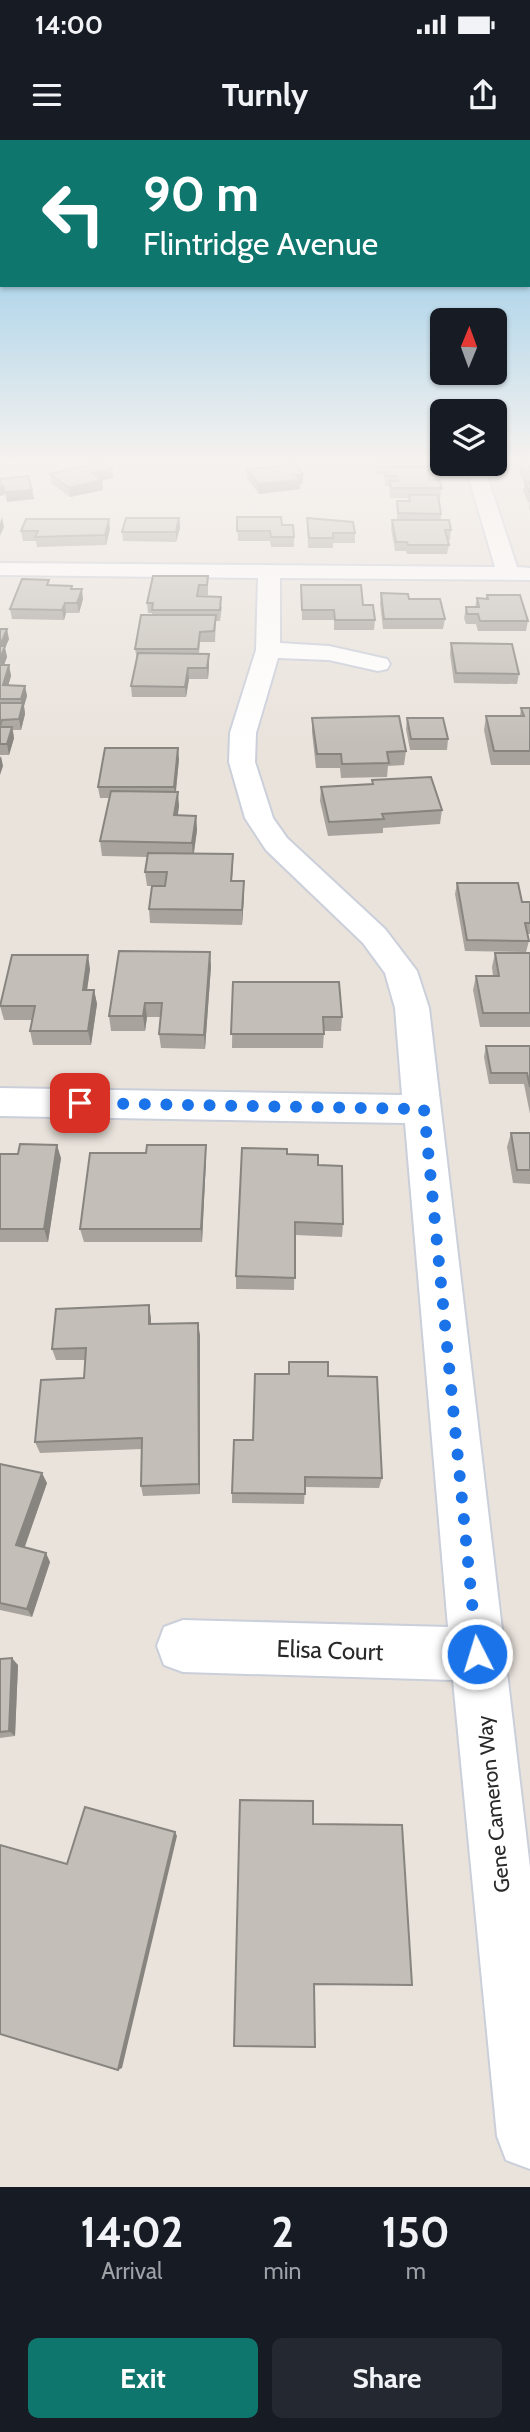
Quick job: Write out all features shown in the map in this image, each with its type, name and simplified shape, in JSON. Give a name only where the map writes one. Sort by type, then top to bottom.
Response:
[{"type":"street","points":[[502,555],[508,574]]},
{"type":"street","points":[[0,569],[530,574]]},
{"type":"street","name":"Gene Cameron Way","points":[[269,572],[268,650],[243,733],[242,752],[242,762],[260,818],[276,844],[374,936],[401,971],[412,1008],[477,1654],[530,2136]]},
{"type":"street","points":[[268,650],[329,653],[378,664]]},
{"type":"street","points":[[0,1102],[424,1109]]},
{"type":"street","name":"Elisa Court","points":[[183,1646],[477,1654]]},
{"type":"building","points":[[153,576],[208,576],[207,585],[199,585],[197,596],[221,597],[220,610],[152,610],[153,603],[147,603]]},
{"type":"building","points":[[22,579],[49,580],[47,585],[82,589],[77,603],[65,603],[62,610],[10,609]]},
{"type":"building","points":[[301,585],[361,585],[363,605],[373,605],[375,620],[335,620],[334,610],[302,610]]},
{"type":"building","points":[[381,593],[408,594],[409,599],[440,599],[445,619],[384,619]]},
{"type":"building","points":[[487,595],[520,595],[528,621],[480,621],[478,614],[467,614],[466,607],[479,607],[477,598],[488,599]]},
{"type":"building","points":[[141,615],[216,615],[214,631],[200,632],[198,649],[135,649]]},
{"type":"building","points":[[0,629],[7,629],[0,646]]},
{"type":"building","points":[[451,643],[512,644],[519,674],[456,673]]},
{"type":"building","points":[[0,646],[5,646],[0,659]]},
{"type":"building","points":[[138,653],[209,654],[207,668],[188,668],[185,687],[131,686]]},
{"type":"building","points":[[0,665],[9,665],[3,685],[25,686],[21,699],[0,699]]},
{"type":"building","points":[[0,703],[23,703],[19,719],[2,720],[0,726]]},
{"type":"building","points":[[521,708],[530,708],[530,751],[494,751],[486,716],[524,716]]},
{"type":"building","points":[[399,716],[406,751],[387,752],[389,763],[342,764],[341,754],[317,754],[312,718]]},
{"type":"building","points":[[407,718],[443,718],[448,739],[411,739]]},
{"type":"building","points":[[0,727],[12,727],[7,744],[0,744]]},
{"type":"building","points":[[105,748],[178,748],[174,787],[98,787]]},
{"type":"building","points":[[431,777],[442,810],[382,814],[384,819],[329,822],[321,787],[373,784],[372,780]]},
{"type":"building","points":[[111,791],[178,792],[174,815],[196,816],[192,843],[100,841]]},
{"type":"building","points":[[148,853],[233,854],[231,881],[244,881],[242,910],[149,909],[152,886],[165,886],[167,872],[145,872]]},
{"type":"building","points":[[457,883],[518,883],[522,902],[530,902],[530,923],[525,923],[529,941],[467,940]]},
{"type":"building","points":[[119,951],[210,952],[204,1035],[159,1034],[162,1003],[145,1003],[143,1016],[109,1016]]},
{"type":"building","points":[[495,953],[530,953],[530,1013],[483,1013],[476,976],[499,976]]},
{"type":"building","points":[[12,955],[88,955],[83,990],[94,990],[88,1031],[30,1031],[35,1006],[0,1006]]},
{"type":"building","points":[[233,982],[339,982],[342,1017],[323,1017],[324,1034],[231,1034]]},
{"type":"building","points":[[486,1046],[530,1046],[530,1087],[527,1073],[491,1073]]},
{"type":"building","points":[[511,1133],[530,1133],[530,1170],[517,1170]]},
{"type":"building","points":[[20,1144],[57,1145],[44,1229],[0,1229],[0,1154],[18,1154]]},
{"type":"building","points":[[147,1145],[206,1145],[201,1229],[80,1229],[90,1153],[146,1153]]},
{"type":"building","points":[[242,1148],[287,1149],[287,1154],[318,1155],[318,1165],[342,1166],[343,1224],[295,1222],[295,1278],[236,1276]]},
{"type":"building","points":[[149,1305],[149,1324],[198,1323],[199,1484],[141,1486],[142,1438],[35,1442],[41,1380],[84,1378],[86,1348],[52,1349],[56,1309]]},
{"type":"building","points":[[289,1362],[328,1362],[328,1376],[377,1377],[382,1478],[305,1477],[305,1494],[232,1493],[234,1440],[253,1440],[255,1374],[289,1374]]},
{"type":"building","points":[[0,1464],[42,1473],[16,1545],[46,1553],[27,1609],[0,1603]]},
{"type":"building","points":[[12,1658],[9,1731],[0,1732],[0,1659]]},
{"type":"building","points":[[240,1800],[313,1801],[313,1824],[402,1825],[412,1985],[314,1984],[315,2047],[234,2046]]},
{"type":"building","points":[[85,1807],[175,1832],[118,2070],[0,2034],[0,1845],[67,1864]]},
{"type":"route","points":[[80,1103],[424,1109],[477,1654]]}]
